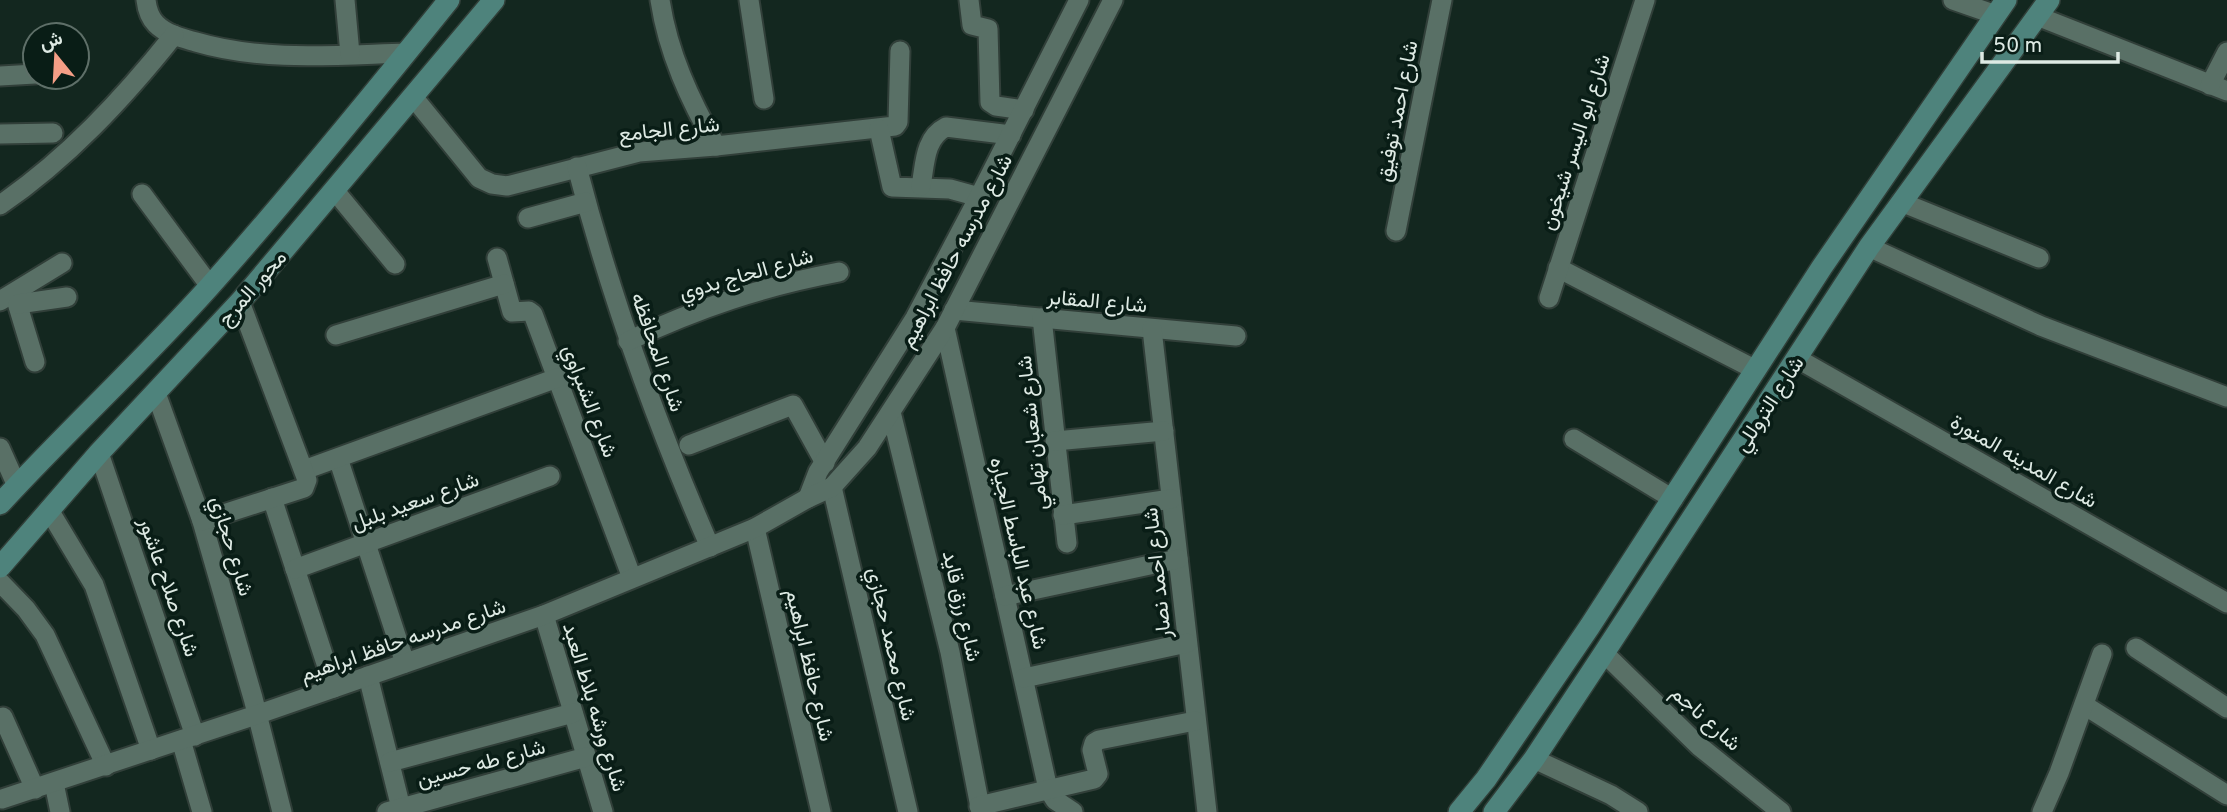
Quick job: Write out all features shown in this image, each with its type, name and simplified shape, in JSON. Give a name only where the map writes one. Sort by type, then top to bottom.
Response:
[{"type":"street","points":[[146,0],[151,19],[158,26],[174,35],[205,44],[268,55],[406,53]]},
{"type":"street","points":[[345,0],[350,54]]},
{"type":"street","name":"محور المرج","points":[[0,504],[210,286],[343,132],[449,0]]},
{"type":"street","name":"محور المرج","points":[[0,567],[99,453],[240,302],[494,0]]},
{"type":"street","points":[[660,0],[676,64],[693,106],[716,146]]},
{"type":"street","points":[[749,0],[764,99]]},
{"type":"street","points":[[969,0],[972,25],[988,29],[990,102],[996,106],[1024,110]]},
{"type":"street","name":"شارع مدرسه حافظ ابراهيم","points":[[808,498],[825,463],[915,318],[1079,0]]},
{"type":"street","name":"شارع مدرسه حافظ ابراهيم","points":[[2,799],[106,766],[544,615],[755,528],[832,487],[867,448],[949,319],[1113,0]]},
{"type":"street","name":"شارع احمد توفيق","points":[[1396,231],[1442,0]]},
{"type":"street","name":"شارع ابو اليسر شيخون","points":[[1549,298],[1645,0]]},
{"type":"street","points":[[1953,0],[2001,7]]},
{"type":"street","name":"شارع التروللي","points":[[1458,812],[1486,779],[1590,626],[1822,267],[2001,7]]},
{"type":"street","points":[[2043,8],[2219,88],[2227,52]]},
{"type":"street","name":"شارع التروللي","points":[[1494,812],[1534,760],[1870,247],[2043,8]]},
{"type":"street","points":[[0,205],[82,139],[116,104],[174,35]]},
{"type":"street","points":[[900,51],[898,122],[895,126],[879,129],[890,184],[896,188],[921,186],[950,189],[979,197]]},
{"type":"street","points":[[0,76],[21,75]]},
{"type":"street","name":"شارع الجامع","points":[[414,98],[479,178],[492,184],[507,186],[639,152],[879,129]]},
{"type":"street","points":[[921,186],[930,140],[936,132],[946,127],[1011,135]]},
{"type":"street","points":[[0,134],[53,133]]},
{"type":"street","name":"شارع المحافظه","points":[[577,167],[628,341],[662,433],[710,547]]},
{"type":"street","points":[[335,191],[395,264]]},
{"type":"street","points":[[142,194],[210,286]]},
{"type":"street","points":[[528,218],[586,202]]},
{"type":"street","points":[[1901,202],[2039,258]]},
{"type":"street","points":[[1870,247],[2040,326],[2227,397]]},
{"type":"street","name":"شارع الشبراوي","points":[[497,258],[512,312],[533,313],[632,579]]},
{"type":"street","points":[[10,299],[62,263]]},
{"type":"street","points":[[1558,268],[1756,370]]},
{"type":"street","name":"شارع الحاج بدوي","points":[[628,341],[679,317],[731,298],[785,282],[839,272]]},
{"type":"street","points":[[336,335],[504,284]]},
{"type":"street","points":[[10,299],[67,297]]},
{"type":"street","points":[[10,299],[35,362]]},
{"type":"street","points":[[202,522],[304,488],[307,480],[240,302]]},
{"type":"street","name":"شارع المقابر","points":[[949,319],[1042,318],[1236,336]]},
{"type":"street","name":"شارع شعبان تهامي","points":[[1042,318],[1067,543]]},
{"type":"street","name":"شارع عبد الباسط الجياره","points":[[949,319],[1005,596],[1048,789]]},
{"type":"street","name":"شارع احمد نصار","points":[[1152,328],[1207,812]]},
{"type":"street","name":"شارع المدينه المنورة","points":[[1798,359],[2227,603]]},
{"type":"street","points":[[304,470],[557,378]]},
{"type":"street","name":"شارع حجازي","points":[[156,393],[202,522],[253,698],[282,812]]},
{"type":"street","points":[[689,445],[793,405],[825,463]]},
{"type":"street","name":"شارع رزق قايد","points":[[891,412],[950,652],[980,809]]},
{"type":"street","points":[[1055,441],[1164,431]]},
{"type":"street","points":[[1574,439],[1673,499]]},
{"type":"street","points":[[0,448],[17,486]]},
{"type":"street","name":"شارع صلاح عاشور","points":[[99,453],[188,738],[202,812]]},
{"type":"street","points":[[338,457],[405,663]]},
{"type":"street","name":"شارع سعيد بلبل","points":[[295,569],[550,476]]},
{"type":"street","name":"شارع محمد حجازي","points":[[832,487],[908,812]]},
{"type":"street","points":[[272,498],[334,688]]},
{"type":"street","points":[[1063,515],[1171,499]]},
{"type":"street","points":[[48,510],[94,585],[151,750]]},
{"type":"street","name":"شارع حافظ ابراهيم","points":[[755,528],[821,812]]},
{"type":"street","points":[[1005,596],[1178,559]]},
{"type":"street","points":[[0,582],[26,609],[45,635],[106,766]]},
{"type":"street","name":"شارع ورشه بلاط العبد","points":[[544,615],[603,812]]},
{"type":"street","points":[[1024,678],[1187,643]]},
{"type":"street","points":[[2136,649],[2227,708]]},
{"type":"street","name":"شارع ناجم","points":[[1604,653],[1699,746],[1781,812]]},
{"type":"street","points":[[2042,812],[2102,654]]},
{"type":"street","points":[[368,676],[390,762],[397,811]]},
{"type":"street","points":[[2084,705],[2227,795]]},
{"type":"street","points":[[390,762],[573,713]]},
{"type":"street","points":[[3,718],[35,789]]},
{"type":"street","points":[[980,809],[1096,777],[1098,774],[1092,750],[1094,743],[1099,740],[1195,720]]},
{"type":"street","name":"شارع طه حسين","points":[[397,811],[586,757]]},
{"type":"street","points":[[1534,760],[1611,795],[1638,812]]},
{"type":"street","points":[[54,783],[60,812]]},
{"type":"street","points":[[1048,789],[1055,800],[1073,812]]}]
